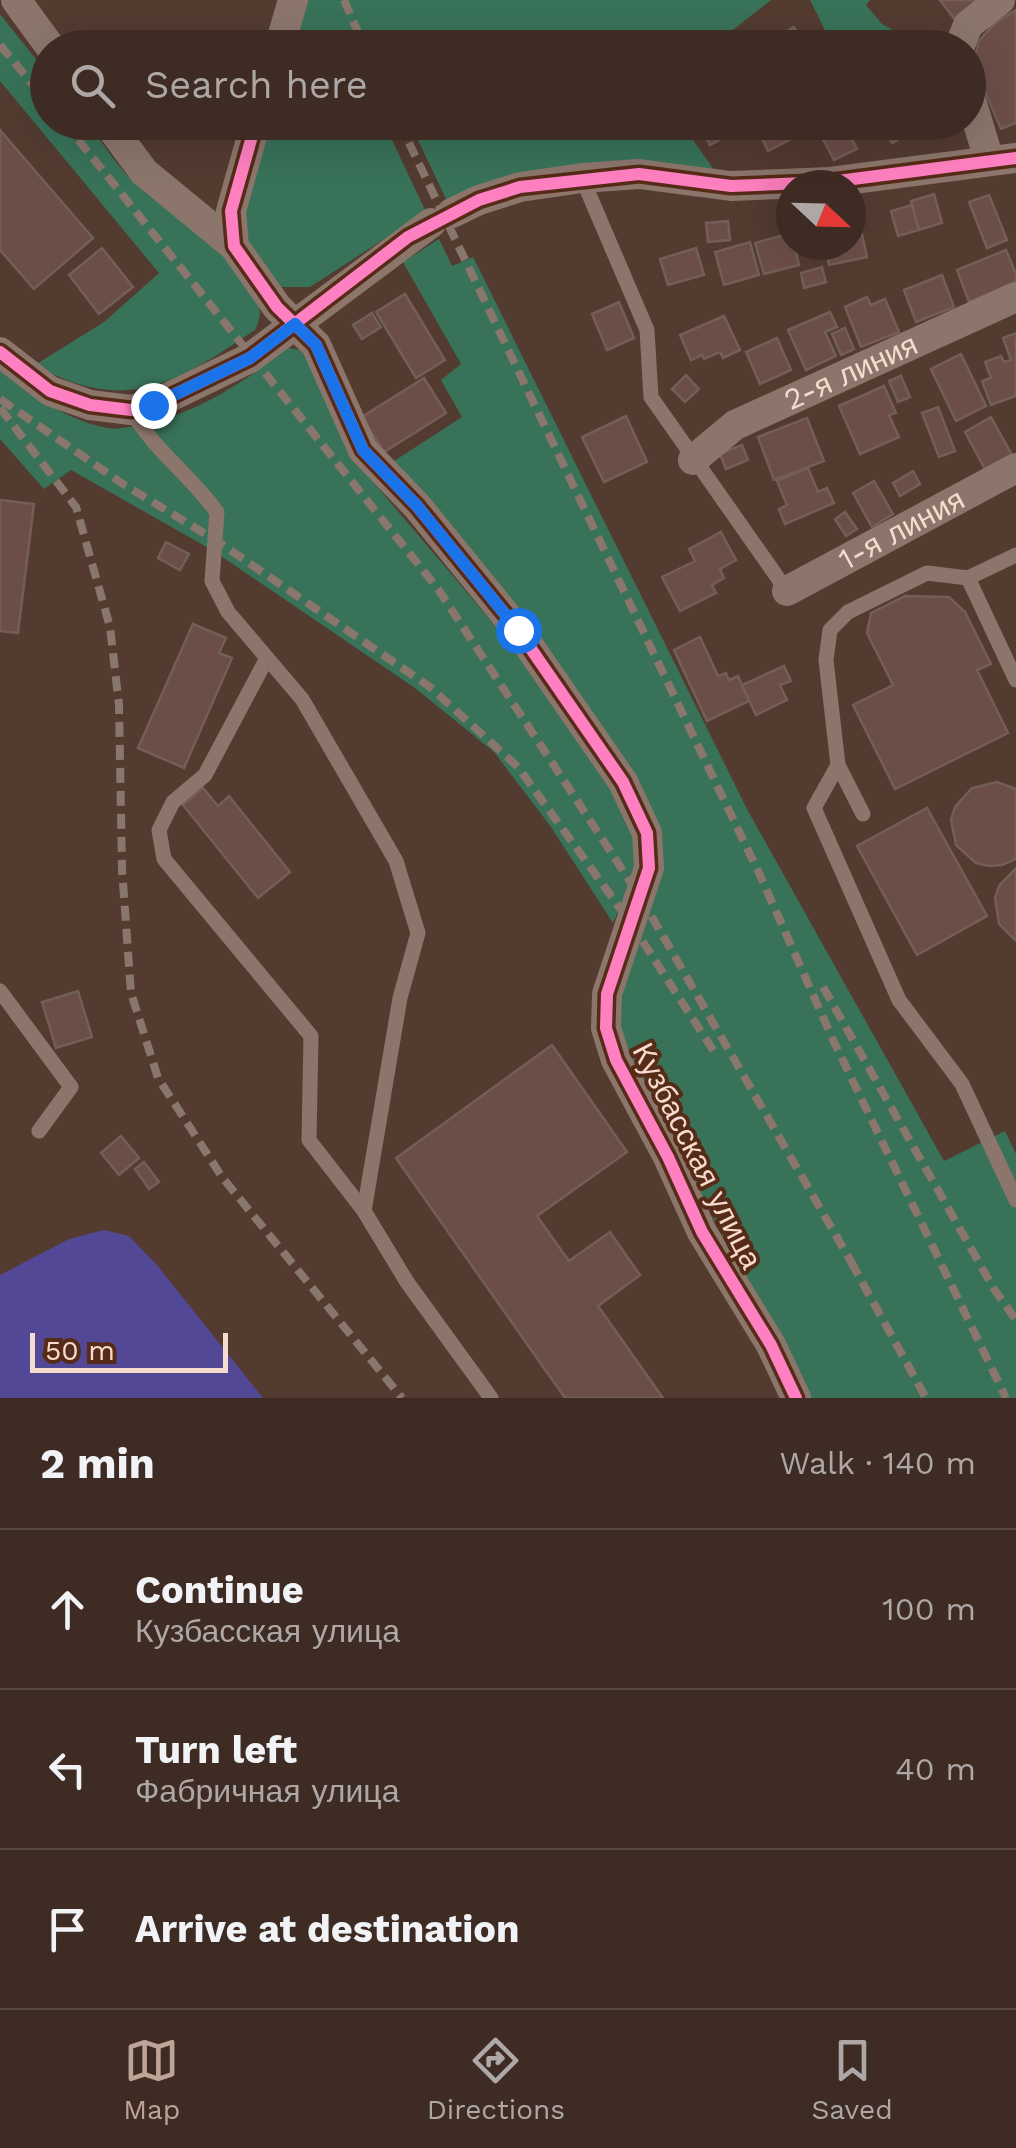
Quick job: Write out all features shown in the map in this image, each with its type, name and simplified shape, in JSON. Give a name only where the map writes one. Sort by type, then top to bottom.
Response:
[{"type":"street","points":[[16,0],[38,30]]},
{"type":"street","points":[[284,30],[293,0]]},
{"type":"street","points":[[966,30],[1000,0]]},
{"type":"street","points":[[0,352],[50,392],[90,405],[131,410],[153,405],[250,358],[442,218],[479,200],[520,187],[582,178],[639,174],[731,186],[830,182],[1003,159],[986,125]]},
{"type":"street","name":"Кузбасская улица","points":[[120,140],[144,172],[234,246],[277,307],[316,345],[363,450],[417,506],[518,630],[623,782],[647,833],[649,868],[608,994],[606,1028],[616,1060],[668,1157],[702,1232],[772,1346],[796,1398]]},
{"type":"street","points":[[234,246],[231,211],[251,140]]},
{"type":"street","name":"2-я линия","points":[[693,460],[734,425],[1016,297]]},
{"type":"street","name":"1-я линия","points":[[787,591],[1016,468]]},
{"type":"lane","points":[[582,178],[647,330],[651,397],[787,591]]},
{"type":"lane","points":[[131,410],[149,440],[192,478],[217,512],[212,582],[228,612],[302,699],[396,861],[418,933],[400,998],[364,1211]]},
{"type":"lane","points":[[863,814],[838,765],[826,660],[830,630],[848,612],[926,573],[968,578],[1016,554]]},
{"type":"lane","points":[[968,578],[1016,680]]},
{"type":"lane","points":[[267,658],[205,776],[173,802],[159,830],[164,859],[311,1036],[309,1140],[364,1211],[407,1282],[491,1398]]},
{"type":"lane","points":[[838,765],[814,808],[898,1000],[962,1084],[1016,1200]]},
{"type":"lane","points":[[0,991],[70,1087],[38,1131]]},
{"type":"green space","points":[[303,0],[771,0],[733,30],[295,30]]},
{"type":"green space","points":[[810,0],[870,0],[866,5],[893,30],[825,30]]},
{"type":"green space","points":[[0,14],[30,52],[30,117],[0,81]]},
{"type":"green space","points":[[49,140],[100,140],[133,182],[221,251],[240,271],[254,291],[260,311],[255,330],[200,365],[150,386],[124,390],[97,388],[35,365],[104,322],[159,273]]},
{"type":"green space","points":[[263,140],[392,140],[426,212],[310,287],[273,287],[250,250],[244,214]]},
{"type":"green space","points":[[418,140],[693,140],[717,174],[446,199]]},
{"type":"green space","points":[[439,239],[452,266],[473,257],[748,811],[944,1161],[1005,1131],[1016,1154],[1016,1398],[811,1398],[644,1091],[621,1033],[620,999],[659,832],[391,463],[462,417],[441,380],[461,364],[403,262]]},
{"type":"green space","points":[[288,348],[300,350],[308,359],[351,456],[504,636],[612,789],[634,833],[639,867],[613,923],[551,827],[494,752],[415,688],[212,550],[71,470],[44,489],[0,439],[0,369],[64,413],[92,424],[119,428],[159,420],[199,405],[236,385]]},
{"type":"shaded area","points":[[104,1230],[129,1236],[157,1265],[263,1398],[0,1398],[0,1275],[69,1239]]},
{"type":"building","points":[[940,0],[977,0],[956,21]]},
{"type":"building","points":[[1016,10],[1016,123],[1001,129],[986,94],[986,33]]},
{"type":"building","points":[[0,130],[93,238],[34,289],[0,250]]},
{"type":"building","points":[[763,140],[789,140],[768,151]]},
{"type":"building","points":[[823,140],[852,140],[857,149],[834,160]]},
{"type":"building","points":[[934,194],[942,223],[919,230],[911,201]]},
{"type":"building","points":[[989,195],[1007,240],[987,248],[969,202]]},
{"type":"building","points":[[912,205],[919,230],[898,236],[891,211]]},
{"type":"building","points":[[728,221],[730,240],[708,242],[706,223]]},
{"type":"building","points":[[776,237],[776,260],[798,260],[799,265],[764,274],[755,243]]},
{"type":"building","points":[[750,242],[759,275],[724,285],[715,252]]},
{"type":"building","points":[[102,248],[133,287],[99,314],[69,275]]},
{"type":"building","points":[[696,248],[704,275],[668,285],[660,259]]},
{"type":"building","points":[[1006,250],[1016,282],[969,302],[957,270]]},
{"type":"building","points":[[822,267],[826,282],[804,288],[801,273]]},
{"type":"building","points":[[942,275],[954,307],[916,322],[904,290]]},
{"type":"building","points":[[405,294],[445,360],[416,378],[376,312]]},
{"type":"building","points":[[867,297],[871,305],[885,299],[899,332],[861,347],[845,307]]},
{"type":"building","points":[[619,302],[634,338],[607,350],[592,314]]},
{"type":"building","points":[[830,312],[837,327],[825,332],[836,356],[806,370],[788,330]]},
{"type":"building","points":[[372,313],[381,327],[362,339],[353,325]]},
{"type":"building","points":[[724,316],[740,350],[723,358],[720,352],[691,360],[680,335]]},
{"type":"building","points":[[845,328],[854,349],[841,355],[832,334]]},
{"type":"building","points":[[1016,333],[1016,396],[991,405],[982,381],[991,378],[985,362],[1001,356],[1004,362],[1011,360],[1003,338]]},
{"type":"building","points":[[777,338],[791,370],[760,384],[746,352]]},
{"type":"building","points":[[961,354],[986,406],[956,421],[931,369]]},
{"type":"building","points":[[686,375],[699,389],[685,402],[672,389]]},
{"type":"building","points":[[901,376],[910,397],[898,402],[889,381]]},
{"type":"building","points":[[424,378],[446,413],[384,452],[362,417]]},
{"type":"building","points":[[884,386],[896,413],[889,415],[899,437],[860,454],[839,406]]},
{"type":"building","points":[[938,407],[955,451],[939,457],[922,413]]},
{"type":"building","points":[[626,416],[647,462],[604,482],[582,437]]},
{"type":"building","points":[[991,417],[1013,457],[986,471],[965,432]]},
{"type":"building","points":[[807,418],[824,461],[774,480],[758,437]]},
{"type":"building","points":[[742,445],[748,460],[726,469],[720,454]]},
{"type":"building","points":[[808,468],[818,492],[827,488],[834,503],[785,524],[779,509],[787,505],[777,481]]},
{"type":"building","points":[[913,471],[920,484],[900,496],[893,483]]},
{"type":"building","points":[[874,481],[893,514],[872,527],[853,493]]},
{"type":"building","points":[[0,500],[34,504],[18,633],[0,631]]},
{"type":"building","points":[[845,512],[857,529],[846,536],[835,519]]},
{"type":"building","points":[[721,532],[736,560],[720,569],[724,578],[712,585],[716,593],[680,611],[662,577],[695,561],[689,549]]},
{"type":"building","points":[[166,542],[189,554],[180,570],[158,558]]},
{"type":"building","points":[[905,596],[949,597],[965,612],[991,664],[977,670],[1008,733],[895,789],[853,705],[893,685],[867,633],[871,613]]},
{"type":"building","points":[[193,624],[226,638],[219,653],[232,658],[184,768],[138,748]]},
{"type":"building","points":[[700,637],[718,676],[726,673],[729,680],[738,676],[749,701],[707,721],[674,650]]},
{"type":"building","points":[[784,666],[791,681],[780,685],[787,700],[756,715],[742,685]]},
{"type":"building","points":[[997,782],[1016,789],[1016,859],[989,866],[976,863],[956,845],[951,820],[955,807],[972,788]]},
{"type":"building","points":[[203,788],[218,806],[229,796],[290,872],[258,898],[183,805]]},
{"type":"building","points":[[927,808],[987,916],[917,955],[857,846]]},
{"type":"building","points":[[1016,868],[1016,941],[999,924],[995,898],[999,886]]},
{"type":"building","points":[[78,991],[92,1037],[56,1048],[42,1002]]},
{"type":"building","points":[[552,1045],[627,1152],[537,1216],[569,1261],[610,1232],[640,1275],[598,1306],[663,1398],[565,1398],[396,1158]]},
{"type":"building","points":[[121,1136],[139,1158],[119,1175],[101,1153]]},
{"type":"building","points":[[144,1162],[159,1182],[149,1189],[135,1169]]},
{"type":"railway","points":[[344,0],[357,30]]},
{"type":"railway","points":[[0,45],[30,81]]},
{"type":"railway","points":[[78,140],[438,589],[641,898],[857,1272]]},
{"type":"railway","points":[[408,140],[1006,1398]]},
{"type":"railway","points":[[0,399],[430,687],[518,767],[632,925],[715,1053]]},
{"type":"railway","points":[[0,408],[76,507],[110,627],[119,705],[122,869],[131,993],[158,1078],[222,1177],[402,1398]]},
{"type":"railway","points":[[823,987],[994,1289],[1016,1320]]},
{"type":"railway","points":[[851,1262],[926,1398]]},
{"type":"cycle path","points":[[251,140],[231,211],[234,246],[277,307],[316,345],[363,450],[417,506],[518,630],[623,782],[647,833],[649,868],[607,994],[606,1028],[616,1060],[668,1157],[702,1232],[771,1345],[796,1398]]},
{"type":"cycle path","points":[[0,352],[50,391],[90,405],[131,410],[153,405],[250,358],[408,237],[479,200],[520,187],[639,174],[731,186],[830,182],[1016,158]]},
{"type":"route","points":[[153,405],[250,358],[295,324],[316,345],[363,450],[417,506],[518,630]]}]
